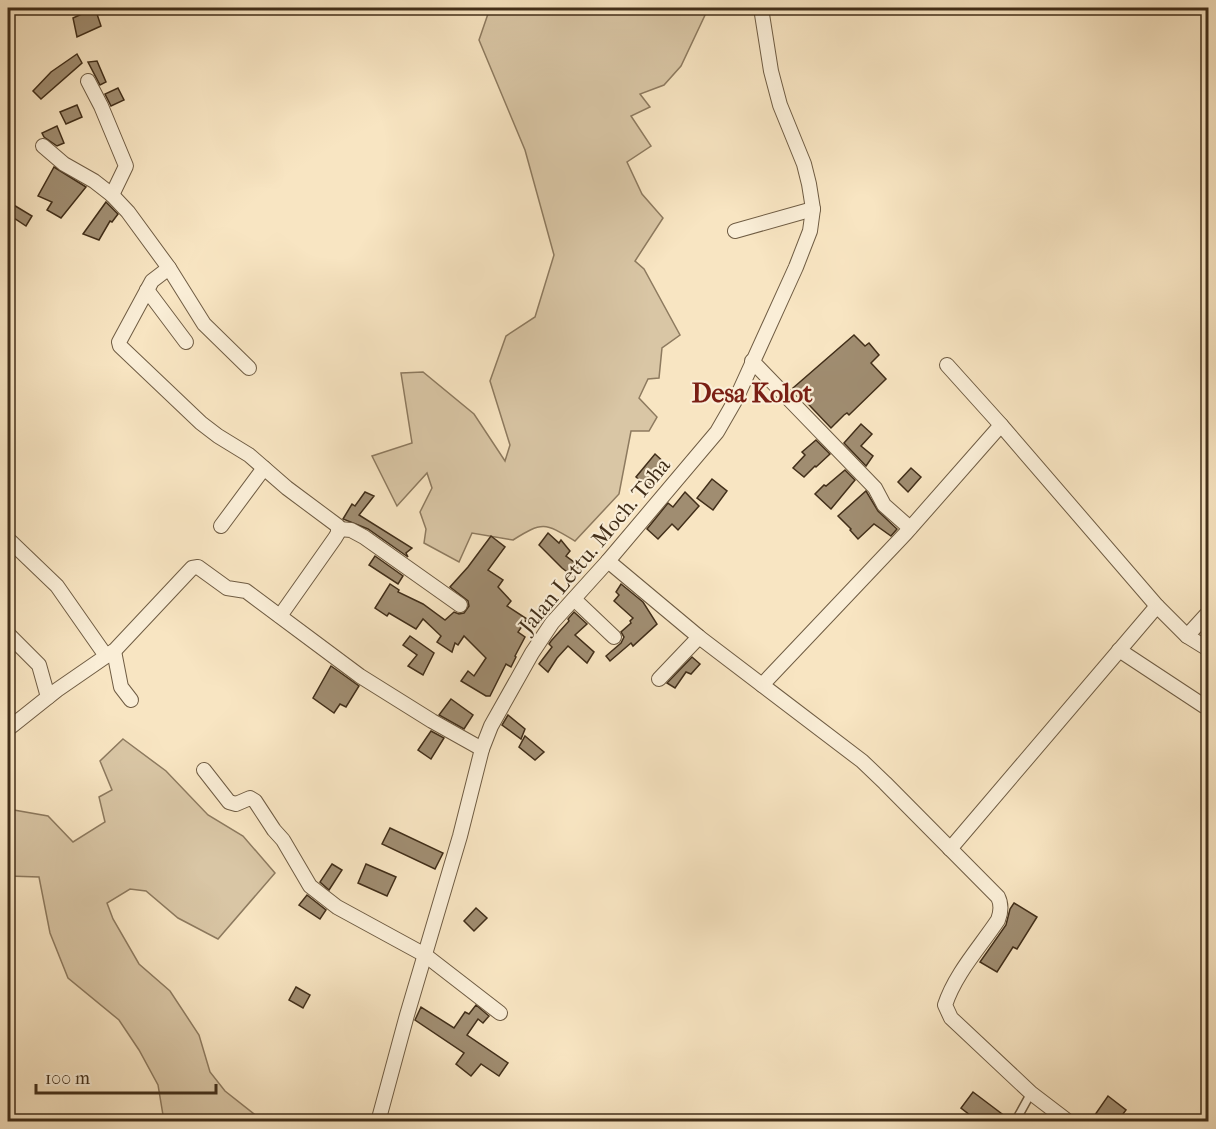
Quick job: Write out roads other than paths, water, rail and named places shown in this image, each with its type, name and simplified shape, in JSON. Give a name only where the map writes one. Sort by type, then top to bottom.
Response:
[{"type":"street","name":"Jalan Lettu. Moch. Toha","points":[[378,1122],[460,836],[482,749],[510,690],[552,623],[608,561],[717,432],[736,399],[810,231],[813,209],[804,164],[780,105],[771,71],[761,8]]},
{"type":"street","points":[[88,81],[126,166],[112,195]]},
{"type":"street","points":[[43,146],[64,164],[94,181],[128,212],[169,268],[204,324],[249,368]]},
{"type":"street","points":[[735,231],[813,209]]},
{"type":"street","points":[[169,268],[152,281],[119,342],[120,346],[201,423],[264,468],[334,522],[339,529],[351,530],[363,537],[460,605]]},
{"type":"street","points":[[147,290],[186,342]]},
{"type":"street","points":[[752,361],[875,488],[888,510],[910,528]]},
{"type":"street","points":[[947,365],[1157,606],[1187,636],[1209,649]]},
{"type":"street","points":[[762,685],[910,528],[1001,425]]},
{"type":"street","points":[[221,526],[264,468]]},
{"type":"street","points":[[280,616],[339,529]]},
{"type":"street","points":[[8,539],[57,586],[110,653],[121,687],[131,700]]},
{"type":"street","points":[[608,561],[699,636],[862,761],[998,897],[1001,912],[998,920],[948,994],[945,1005],[947,1014],[1031,1094],[1069,1122]]},
{"type":"street","points":[[8,729],[110,653],[158,606],[192,568],[198,567],[227,588],[246,591],[360,676],[482,749]]},
{"type":"street","points":[[574,599],[614,637]]},
{"type":"street","points":[[950,849],[1157,606]]},
{"type":"street","points":[[1187,636],[1209,613]]},
{"type":"street","points":[[9,635],[39,665],[48,697]]},
{"type":"street","points":[[659,679],[699,636]]},
{"type":"street","points":[[1119,650],[1204,706],[1209,700]]},
{"type":"street","points":[[204,770],[229,802],[236,804],[250,798],[255,801],[274,831],[283,840],[310,886],[337,907],[425,955],[500,1013]]},
{"type":"lane","points":[[1015,1122],[1031,1094]]},
{"type":"district","name":"Desa Kolot","points":[[752,393]]}]
